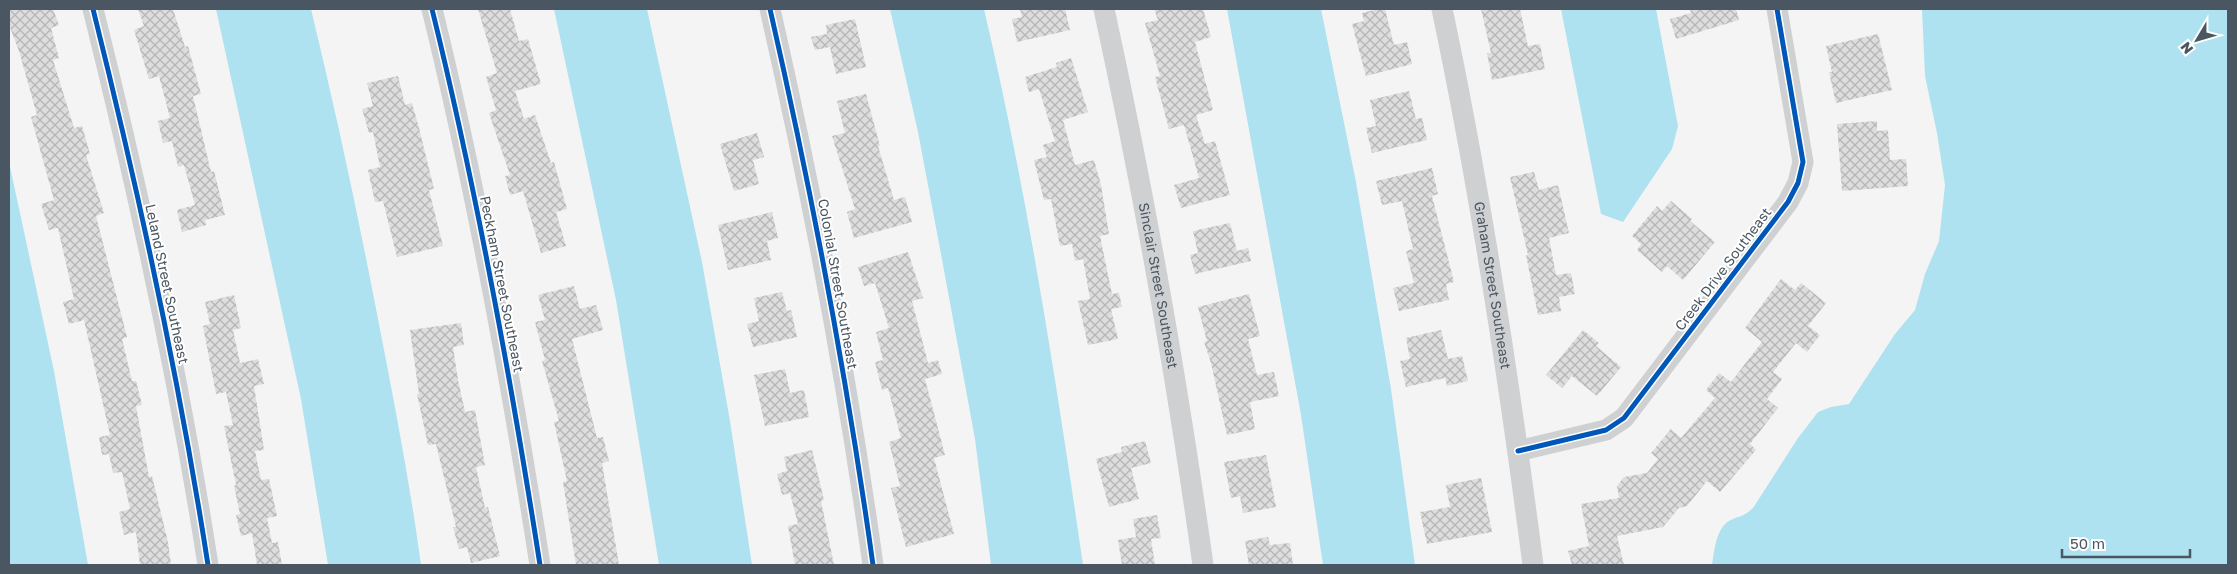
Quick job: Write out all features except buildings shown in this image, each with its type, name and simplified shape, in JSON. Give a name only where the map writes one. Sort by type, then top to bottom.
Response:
[{"type":"street","name":"Leland Street Southeast","points":[[94,9],[138,195],[161,303],[208,565]]},
{"type":"street","name":"Peckham Street Southeast","points":[[432,9],[482,238],[508,370],[540,565]]},
{"type":"street","name":"Colonial Street Southeast","points":[[770,9],[828,290],[873,565]]},
{"type":"street","name":"Sinclair Street Southeast","points":[[1104,9],[1150,234],[1172,359],[1203,565]]},
{"type":"street","name":"Graham Street Southeast","points":[[1442,9],[1499,314],[1533,565]]},
{"type":"street","name":"Creek Drive Southeast","points":[[1518,451],[1606,430],[1624,418],[1788,202],[1798,183],[1803,162],[1777,9]]},
{"type":"water","points":[[216,9],[311,9],[355,202],[401,442],[421,565],[328,565],[301,399]]},
{"type":"water","points":[[554,9],[647,9],[702,262],[730,421],[752,565],[659,565],[616,300]]},
{"type":"water","points":[[890,9],[984,9],[1014,147],[1040,286],[1083,565],[991,565],[975,439],[918,132]]},
{"type":"water","points":[[1227,9],[1321,9],[1356,182],[1391,389],[1415,565],[1323,565],[1301,415]]},
{"type":"water","points":[[1561,9],[1656,9],[1678,126],[1672,149],[1623,222],[1601,214]]},
{"type":"water","points":[[1922,9],[2228,9],[2228,565],[1712,565],[1716,541],[1721,529],[1729,521],[1753,508],[1798,438],[1818,412],[1831,407],[1849,404],[1895,334],[1915,310],[1925,274],[1939,241],[1945,185],[1937,133],[1925,76]]},
{"type":"water","points":[[9,162],[54,371],[88,565],[9,565]]},
{"type":"cycle path","points":[[93,9],[157,286],[197,495],[208,565]]},
{"type":"cycle path","points":[[432,9],[464,147],[492,286],[540,565]]},
{"type":"cycle path","points":[[770,9],[828,286],[852,425],[873,565]]},
{"type":"cycle path","points":[[1518,451],[1606,430],[1624,418],[1788,202],[1798,183],[1803,162],[1777,9]]}]
